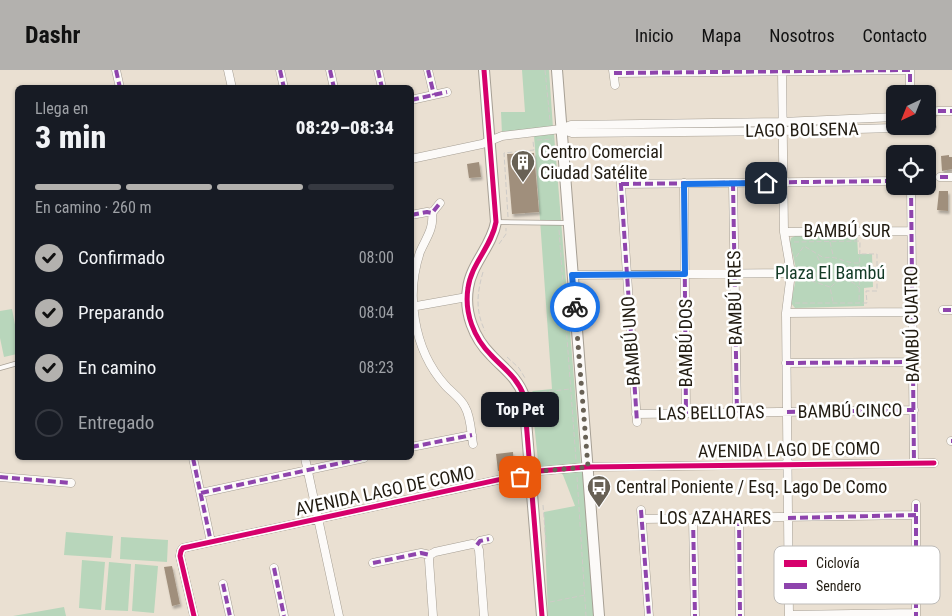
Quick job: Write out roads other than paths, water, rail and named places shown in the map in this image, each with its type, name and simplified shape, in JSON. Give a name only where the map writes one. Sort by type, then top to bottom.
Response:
[{"type":"street","points":[[116,70],[119,85]]},
{"type":"street","points":[[228,70],[231,85]]},
{"type":"street","points":[[280,70],[283,85]]},
{"type":"street","points":[[330,70],[333,85]]},
{"type":"street","points":[[378,70],[381,85]]},
{"type":"street","points":[[428,70],[434,95]]},
{"type":"street","points":[[484,70],[496,222],[490,240],[470,276],[467,297],[470,319],[479,340],[491,355],[512,374],[522,390],[526,409],[542,616]]},
{"type":"street","points":[[557,70],[556,129],[564,223],[572,275],[599,616]]},
{"type":"street","points":[[782,70],[784,232],[791,273],[786,313],[788,546]]},
{"type":"street","points":[[615,85],[614,72],[782,70],[910,70],[910,85]]},
{"type":"street","points":[[414,99],[447,92]]},
{"type":"street","points":[[936,114],[952,111]]},
{"type":"street","name":"LAGO BOLSENA","points":[[414,158],[490,141],[502,136],[556,129],[571,125],[782,122],[886,117]]},
{"type":"street","points":[[671,124],[671,132]]},
{"type":"street","name":"LAGO BOLSENA","points":[[556,129],[572,133],[782,131],[886,128]]},
{"type":"street","name":"BAMBÚ UNO","points":[[620,171],[637,418]]},
{"type":"street","points":[[940,177],[952,177]]},
{"type":"street","points":[[621,184],[886,181]]},
{"type":"street","name":"BAMBÚ TRES","points":[[734,183],[736,413]]},
{"type":"street","name":"BAMBÚ DOS","points":[[684,184],[686,414]]},
{"type":"street","name":"BAMBÚ CUATRO","points":[[911,195],[914,463]]},
{"type":"street","points":[[414,288],[421,250],[432,227],[432,213],[440,202]]},
{"type":"street","points":[[414,214],[432,213]]},
{"type":"street","name":"BAMBÚ SUR","points":[[784,232],[911,231]]},
{"type":"street","points":[[572,275],[791,273]]},
{"type":"street","points":[[414,307],[467,297]]},
{"type":"street","points":[[942,310],[952,310]]},
{"type":"street","points":[[786,313],[912,312]]},
{"type":"street","points":[[414,316],[425,355],[439,378],[466,408],[473,444]]},
{"type":"street","points":[[786,363],[913,362]]},
{"type":"street","name":"BAMBÚ CINCO","points":[[786,412],[914,410]]},
{"type":"street","name":"LAS BELLOTAS","points":[[637,418],[686,414],[786,412]]},
{"type":"street","points":[[414,446],[472,436]]},
{"type":"street","points":[[194,460],[211,542]]},
{"type":"street","points":[[306,460],[339,616]]},
{"type":"street","points":[[201,493],[351,460]]},
{"type":"street","name":"AVENIDA LAGO DE COMO","points":[[194,616],[180,554],[184,548],[539,471],[588,467],[934,463]]},
{"type":"street","points":[[0,477],[71,483]]},
{"type":"street","points":[[916,504],[916,546]]},
{"type":"street","points":[[642,510],[649,616]]},
{"type":"street","name":"LOS AZAHARES","points":[[642,519],[916,515]]},
{"type":"street","points":[[693,518],[695,616]]},
{"type":"street","points":[[739,518],[740,616]]},
{"type":"street","points":[[477,545],[480,541],[489,539]]},
{"type":"street","points":[[373,564],[421,553],[430,555],[435,552],[472,544],[477,545]]},
{"type":"street","points":[[477,545],[484,616]]},
{"type":"street","points":[[430,555],[433,616]]},
{"type":"street","points":[[274,568],[284,616]]},
{"type":"street","points":[[223,584],[230,616]]},
{"type":"street","points":[[789,616],[916,615]]},
{"type":"lane","points":[[496,222],[564,223]]},
{"type":"lane","points":[[0,368],[15,364]]},
{"type":"place","name":"Centro Comercial Ciudad Satélite","points":[[523,183]]},
{"type":"place","name":"Top Pet","points":[[520,477]]},
{"type":"place","name":"Central Poniente / Esq. Lago De Como","points":[[599,508]]},
{"type":"park label","name":"Plaza El Bambú","points":[[830,273]]}]
